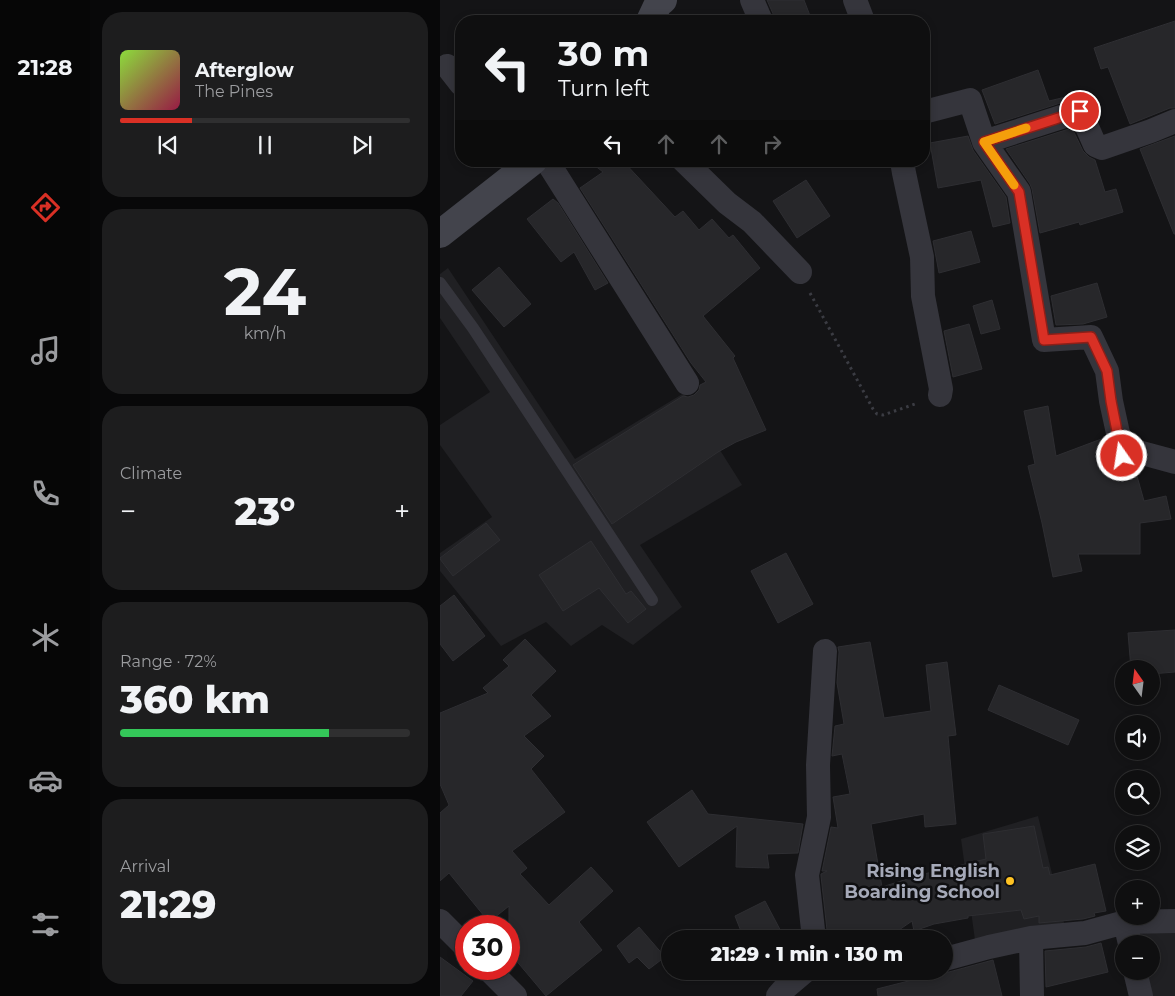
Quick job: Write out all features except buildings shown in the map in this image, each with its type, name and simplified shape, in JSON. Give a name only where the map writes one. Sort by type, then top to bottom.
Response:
[{"type":"main road","points":[[440,234],[526,167]]},
{"type":"street","points":[[752,0],[758,15]]},
{"type":"street","points":[[856,0],[860,15]]},
{"type":"street","points":[[930,110],[970,100],[984,142],[1019,192],[1044,340],[1091,337],[1107,371],[1122,456],[1142,453],[1175,462]]},
{"type":"street","points":[[984,142],[1080,111],[1095,145],[1102,148],[1143,134],[1175,120]]},
{"type":"street","points":[[534,167],[687,384]]},
{"type":"street","points":[[690,167],[727,203],[752,222],[800,272]]},
{"type":"street","points":[[903,167],[922,257],[923,296],[941,389],[940,395]]},
{"type":"street","points":[[813,930],[807,875],[820,817],[818,765],[825,650]]},
{"type":"street","points":[[953,957],[1031,938],[1085,932],[1128,933],[1175,920]]},
{"type":"street","points":[[440,921],[455,936]]},
{"type":"street","points":[[1031,938],[1032,996]]},
{"type":"street","points":[[499,980],[515,996]]},
{"type":"street","points":[[778,996],[794,980]]},
{"type":"street","points":[[1138,980],[1141,996]]},
{"type":"lane","points":[[440,283],[473,328],[652,600]]},
{"type":"path","points":[[800,272],[818,309],[877,414],[883,415],[940,395]]},
{"type":"shaded area","points":[[448,268],[575,459],[684,393],[742,485],[640,545],[682,607],[633,645],[602,625],[571,646],[546,622],[501,646],[440,571],[440,553],[492,517],[440,445],[440,425],[490,392],[440,318],[440,274]]},
{"type":"shaded area","name":"Rising English Boarding School","points":[[1038,816],[1064,923],[975,940],[961,839]]},
{"type":"shaded area","points":[[1175,930],[1175,996],[1147,996],[1143,980],[1160,980],[1160,935],[1133,935],[1132,931]]},
{"type":"slow traffic","points":[[1014,185],[984,142],[1026,128]]},
{"type":"place","name":"Rising English Boarding School","points":[[1010,881]]},
{"type":"route","points":[[1080,111],[984,142],[1019,192],[1044,340],[1091,337],[1107,371],[1122,456]]}]
